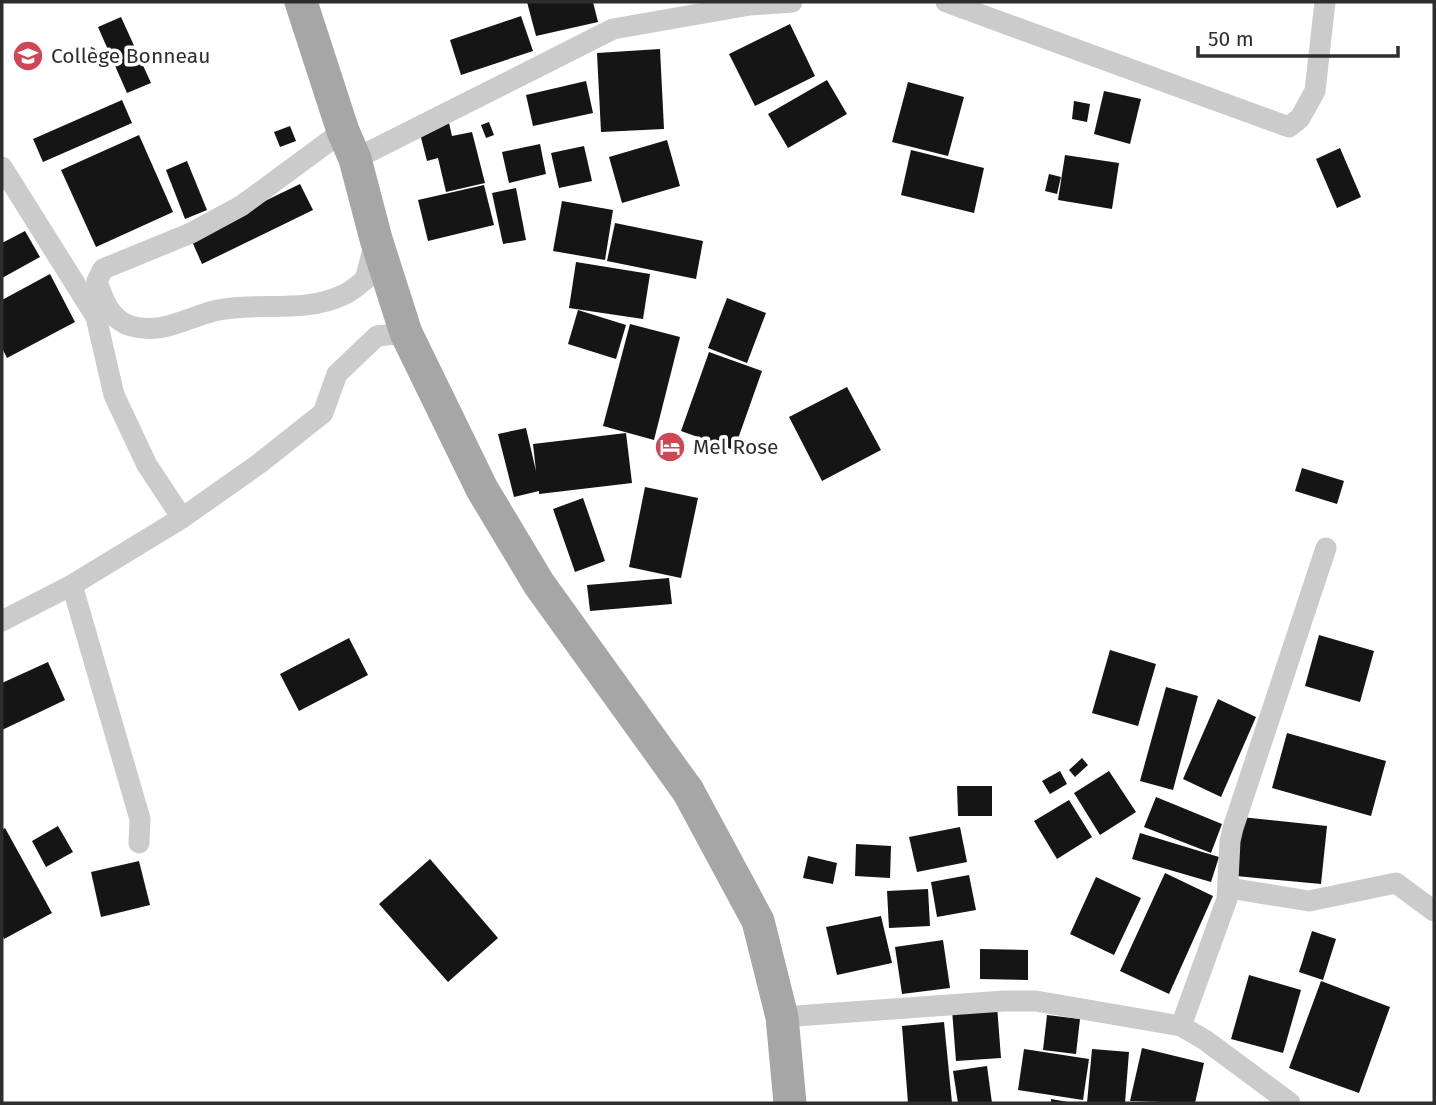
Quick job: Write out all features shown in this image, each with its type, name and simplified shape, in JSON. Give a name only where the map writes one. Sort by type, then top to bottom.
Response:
[{"type":"main road","points":[[301,2],[349,145],[406,333],[482,489],[533,574],[688,791],[758,921],[782,1017],[790,1103]]},
{"type":"street","points":[[376,239],[365,281],[342,296],[317,303],[216,310],[158,329],[129,326],[112,314],[104,302],[97,281],[103,269],[191,233],[349,145],[613,29],[750,5],[792,2]]},
{"type":"street","points":[[946,2],[1289,127],[1300,118],[1315,91],[1325,2]]},
{"type":"street","points":[[2,167],[96,317],[114,395],[147,465],[182,518]]},
{"type":"street","points":[[2,621],[72,585],[182,518],[260,463],[323,413],[337,374],[377,336],[406,333]]},
{"type":"street","points":[[1181,1026],[1227,899],[1233,828],[1326,548]]},
{"type":"street","points":[[72,585],[140,819],[139,843]]},
{"type":"street","points":[[1229,888],[1309,901],[1396,883],[1434,911]]},
{"type":"street","points":[[782,1017],[1036,1001],[1181,1026],[1205,1040],[1290,1103]]},
{"type":"building","points":[[527,2],[593,2],[598,22],[536,36]]},
{"type":"building","points":[[521,16],[533,51],[461,75],[450,40]]},
{"type":"building","points":[[121,17],[151,83],[127,93],[98,27]]},
{"type":"building","points":[[790,24],[815,76],[755,106],[729,54]]},
{"type":"building","points":[[660,49],[664,129],[601,132],[597,53]]},
{"type":"building","points":[[827,80],[847,114],[788,148],[768,114]]},
{"type":"building","points":[[586,81],[593,113],[533,126],[526,95]]},
{"type":"building","points":[[908,82],[964,97],[948,156],[892,142]]},
{"type":"building","points":[[1104,91],[1141,99],[1130,144],[1094,134]]},
{"type":"building","points":[[122,100],[132,123],[43,162],[33,139]]},
{"type":"building","points":[[1074,101],[1090,104],[1087,122],[1072,119]]},
{"type":"building","points":[[489,122],[494,135],[486,138],[481,125]]},
{"type":"building","points":[[449,123],[452,136],[472,132],[485,183],[446,192],[438,158],[427,161],[419,130]]},
{"type":"building","points":[[290,126],[296,141],[280,147],[274,132]]},
{"type":"building","points":[[139,135],[173,212],[96,247],[61,170]]},
{"type":"building","points":[[667,140],[680,186],[622,203],[609,157]]},
{"type":"building","points":[[540,144],[546,174],[509,183],[502,152]]},
{"type":"building","points":[[584,146],[592,181],[559,188],[551,153]]},
{"type":"building","points":[[1340,148],[1361,197],[1337,208],[1316,159]]},
{"type":"building","points":[[911,150],[984,168],[974,213],[901,195]]},
{"type":"building","points":[[1065,155],[1119,163],[1112,209],[1058,200]]},
{"type":"building","points":[[187,161],[207,210],[185,219],[166,170]]},
{"type":"building","points":[[1049,174],[1061,177],[1057,194],[1045,191]]},
{"type":"building","points":[[300,184],[313,210],[202,264],[190,237]]},
{"type":"building","points":[[484,185],[494,225],[428,241],[418,200]]},
{"type":"building","points":[[516,188],[526,240],[503,244],[492,193]]},
{"type":"building","points":[[562,201],[613,210],[605,260],[553,251]]},
{"type":"building","points":[[615,223],[703,241],[696,279],[607,261]]},
{"type":"building","points":[[25,231],[40,257],[2,278],[2,243]]},
{"type":"building","points":[[576,262],[650,274],[643,319],[569,308]]},
{"type":"building","points":[[50,274],[75,322],[7,358],[2,348],[2,300]]},
{"type":"building","points":[[727,298],[766,313],[747,363],[708,348]]},
{"type":"building","points":[[578,310],[626,325],[616,359],[568,344]]},
{"type":"building","points":[[630,324],[680,337],[654,440],[603,426]]},
{"type":"building","points":[[709,352],[762,371],[734,450],[681,431]]},
{"type":"building","points":[[847,387],[881,450],[822,481],[789,417]]},
{"type":"building","points":[[526,428],[536,471],[533,444],[626,433],[632,483],[539,494],[539,491],[514,497],[498,434]]},
{"type":"building","points":[[1302,468],[1344,481],[1337,504],[1295,491]]},
{"type":"building","points":[[645,487],[698,498],[681,578],[629,567]]},
{"type":"building","points":[[583,498],[605,561],[575,572],[553,509]]},
{"type":"building","points":[[669,578],[672,604],[590,611],[587,585]]},
{"type":"building","points":[[1319,635],[1374,651],[1360,702],[1305,686]]},
{"type":"building","points":[[349,638],[368,675],[299,711],[280,674]]},
{"type":"building","points":[[1110,650],[1156,664],[1138,726],[1092,713]]},
{"type":"building","points":[[48,662],[65,700],[2,730],[2,683]]},
{"type":"building","points":[[1166,687],[1198,696],[1173,790],[1140,781]]},
{"type":"building","points":[[1218,699],[1256,717],[1221,797],[1183,779]]},
{"type":"building","points":[[1287,733],[1386,761],[1371,816],[1272,788]]},
{"type":"building","points":[[1082,758],[1088,765],[1075,777],[1069,770]]},
{"type":"building","points":[[1060,771],[1067,784],[1050,794],[1042,781]]},
{"type":"building","points":[[1109,771],[1136,812],[1100,835],[1074,793]]},
{"type":"building","points":[[957,786],[992,786],[992,816],[958,816]]},
{"type":"building","points":[[1156,797],[1222,824],[1211,853],[1144,827]]},
{"type":"building","points":[[1069,800],[1092,837],[1057,859],[1034,821]]},
{"type":"building","points":[[1241,817],[1327,826],[1321,884],[1236,876]]},
{"type":"building","points":[[58,826],[73,852],[46,867],[32,841]]},
{"type":"building","points":[[960,827],[967,862],[917,872],[909,837]]},
{"type":"building","points":[[5,828],[52,913],[4,939],[2,830]]},
{"type":"building","points":[[1140,833],[1219,857],[1211,882],[1132,859]]},
{"type":"building","points":[[856,844],[891,846],[890,878],[855,876]]},
{"type":"building","points":[[808,856],[837,863],[833,884],[803,878]]},
{"type":"building","points":[[430,859],[498,938],[448,982],[379,904]]},
{"type":"building","points":[[139,861],[150,905],[101,917],[91,872]]},
{"type":"building","points":[[1165,873],[1213,896],[1169,994],[1120,971]]},
{"type":"building","points":[[969,875],[976,910],[937,917],[931,882]]},
{"type":"building","points":[[1096,877],[1141,898],[1114,955],[1070,934]]},
{"type":"building","points":[[928,889],[930,926],[889,928],[887,891]]},
{"type":"building","points":[[881,916],[892,963],[837,975],[826,927]]},
{"type":"building","points":[[1312,931],[1336,939],[1323,980],[1299,972]]},
{"type":"building","points":[[943,940],[950,988],[902,994],[895,947]]},
{"type":"building","points":[[980,949],[1028,950],[1028,980],[980,979]]},
{"type":"building","points":[[1249,975],[1301,990],[1283,1053],[1231,1039]]},
{"type":"building","points":[[1321,981],[1390,1007],[1359,1093],[1289,1068]]},
{"type":"building","points":[[997,1006],[1001,1058],[956,1061],[952,1010]]},
{"type":"building","points":[[1047,1015],[1080,1019],[1076,1054],[1043,1050]]},
{"type":"building","points":[[944,1022],[952,1103],[908,1103],[902,1026]]},
{"type":"building","points":[[1142,1048],[1204,1063],[1195,1103],[1130,1101]]},
{"type":"building","points":[[1024,1049],[1089,1059],[1083,1100],[1018,1090]]},
{"type":"building","points":[[1092,1049],[1129,1052],[1125,1103],[1087,1103]]},
{"type":"building","points":[[987,1066],[992,1103],[958,1103],[953,1071]]},
{"type":"building","points":[[1051,1099],[1068,1102],[1068,1103],[1051,1103]]},
{"type":"place","name":"Collège Bonneau","points":[[28,56]]},
{"type":"place","name":"Mel Rose","points":[[670,447]]}]
